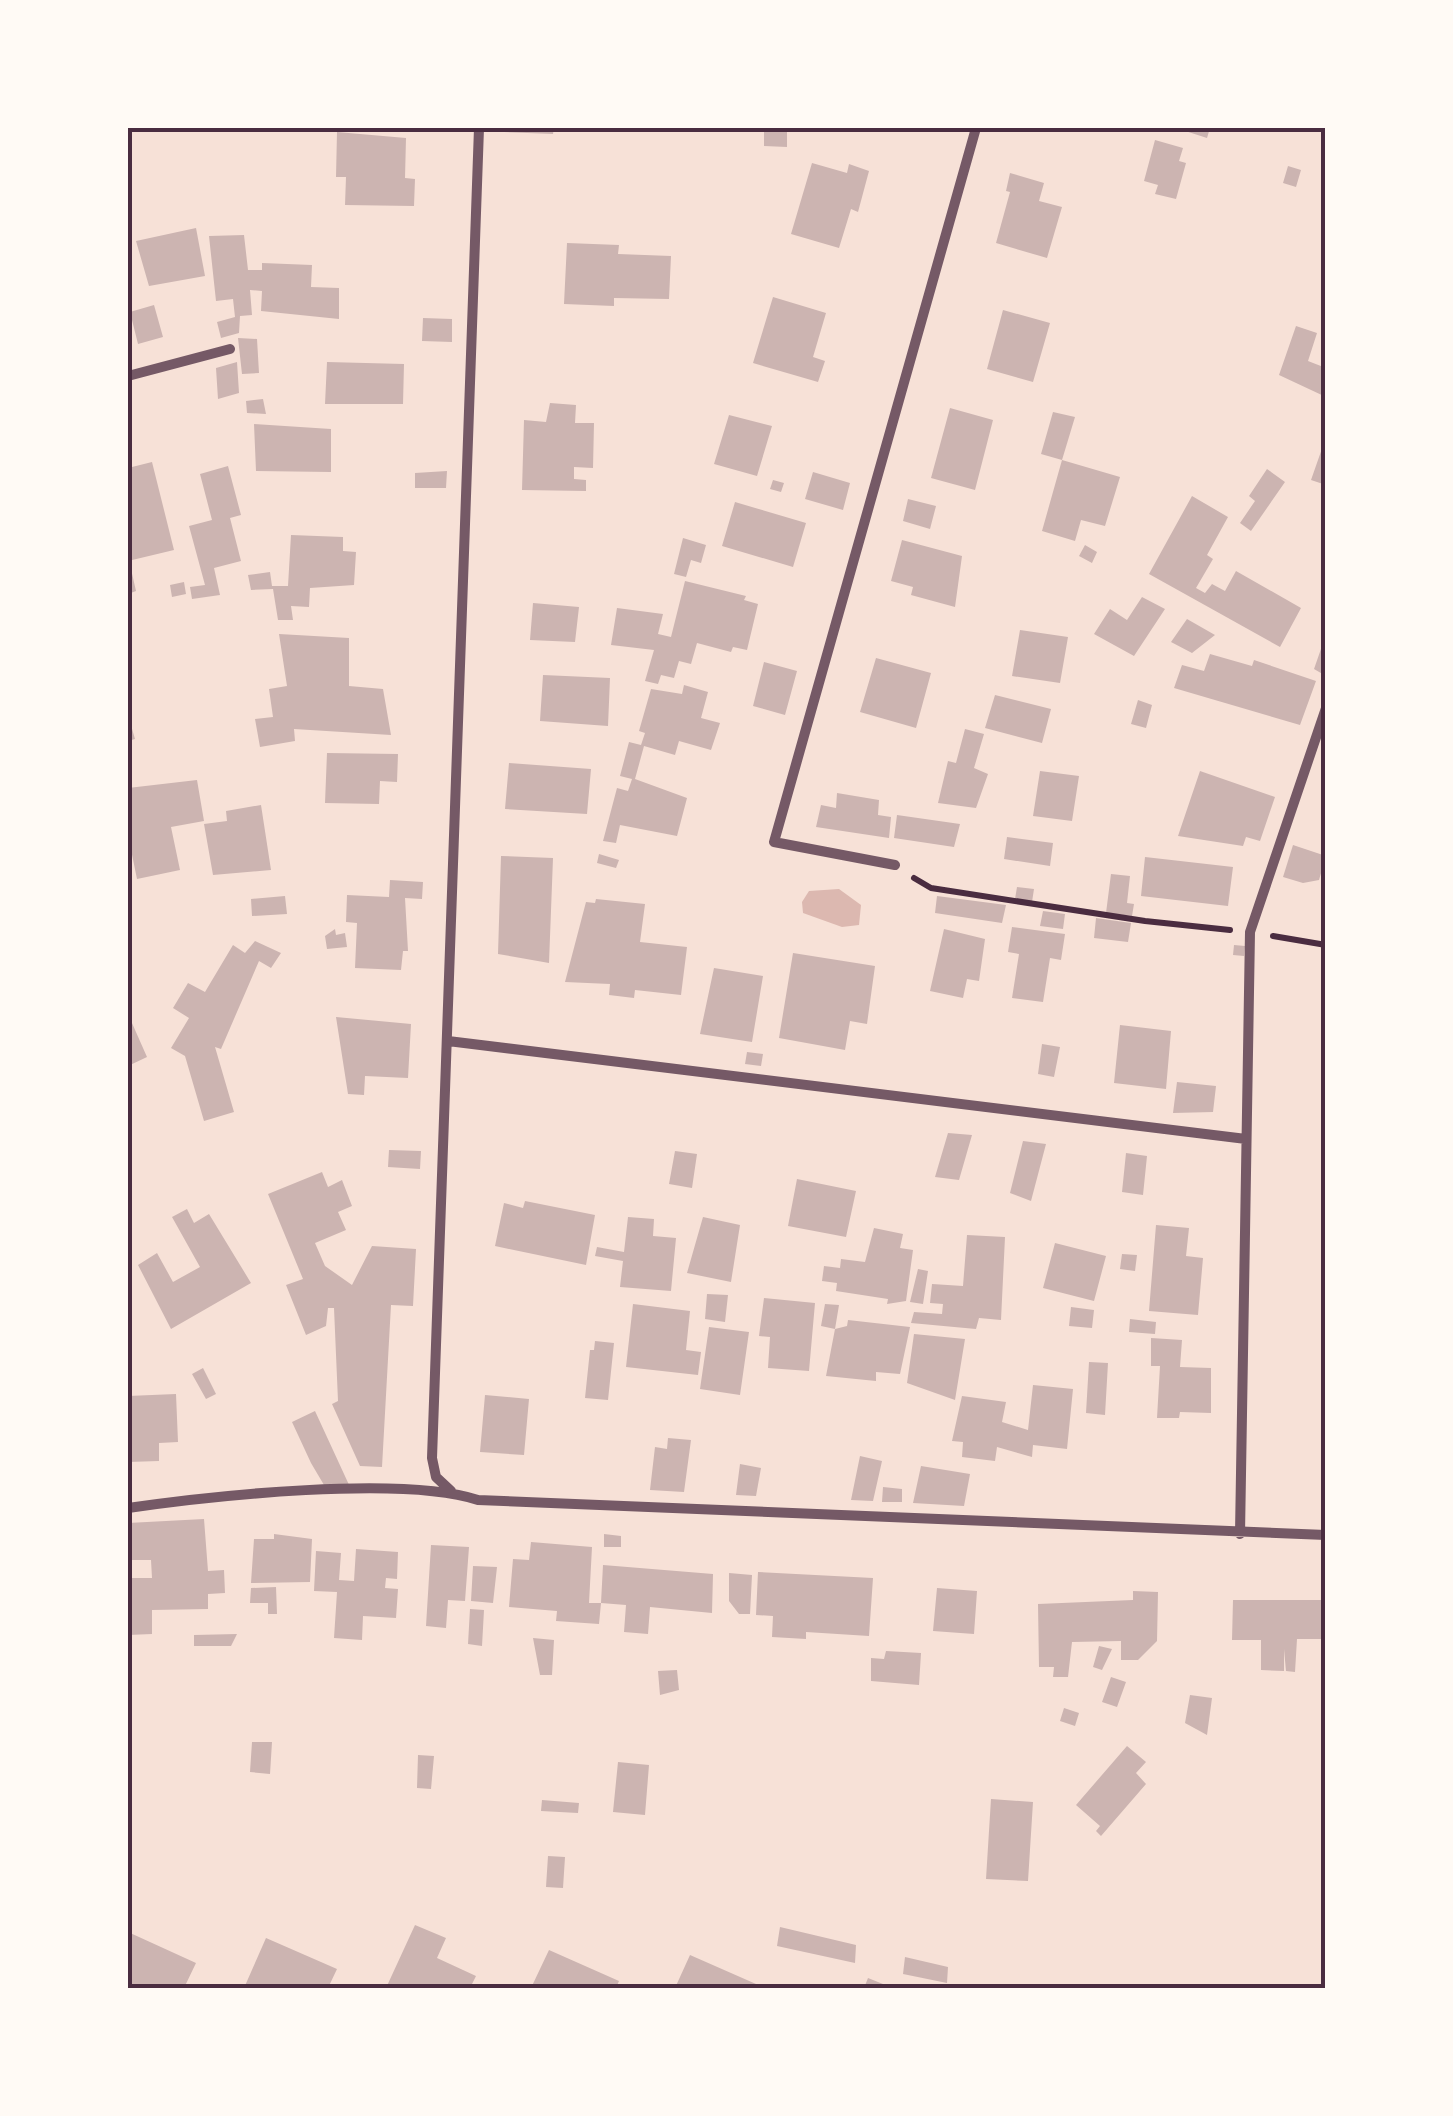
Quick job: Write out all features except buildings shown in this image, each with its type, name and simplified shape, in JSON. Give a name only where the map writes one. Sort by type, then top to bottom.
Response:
[{"type":"street","points":[[451,1491],[436,1478],[432,1458],[479,128]]},
{"type":"street","points":[[895,865],[774,842],[976,128]]},
{"type":"street","points":[[128,376],[230,349]]},
{"type":"street","points":[[1240,1534],[1250,932],[1326,708]]},
{"type":"street","points":[[448,1041],[1246,1139]]},
{"type":"street","points":[[128,1508],[324,1492],[451,1491],[478,1500],[1326,1535]]},
{"type":"path","points":[[895,865],[931,888],[1145,922],[1250,932],[1326,945]]},
{"type":"shaded area","points":[[839,889],[861,905],[859,925],[842,927],[803,913],[802,902],[809,891]]}]
